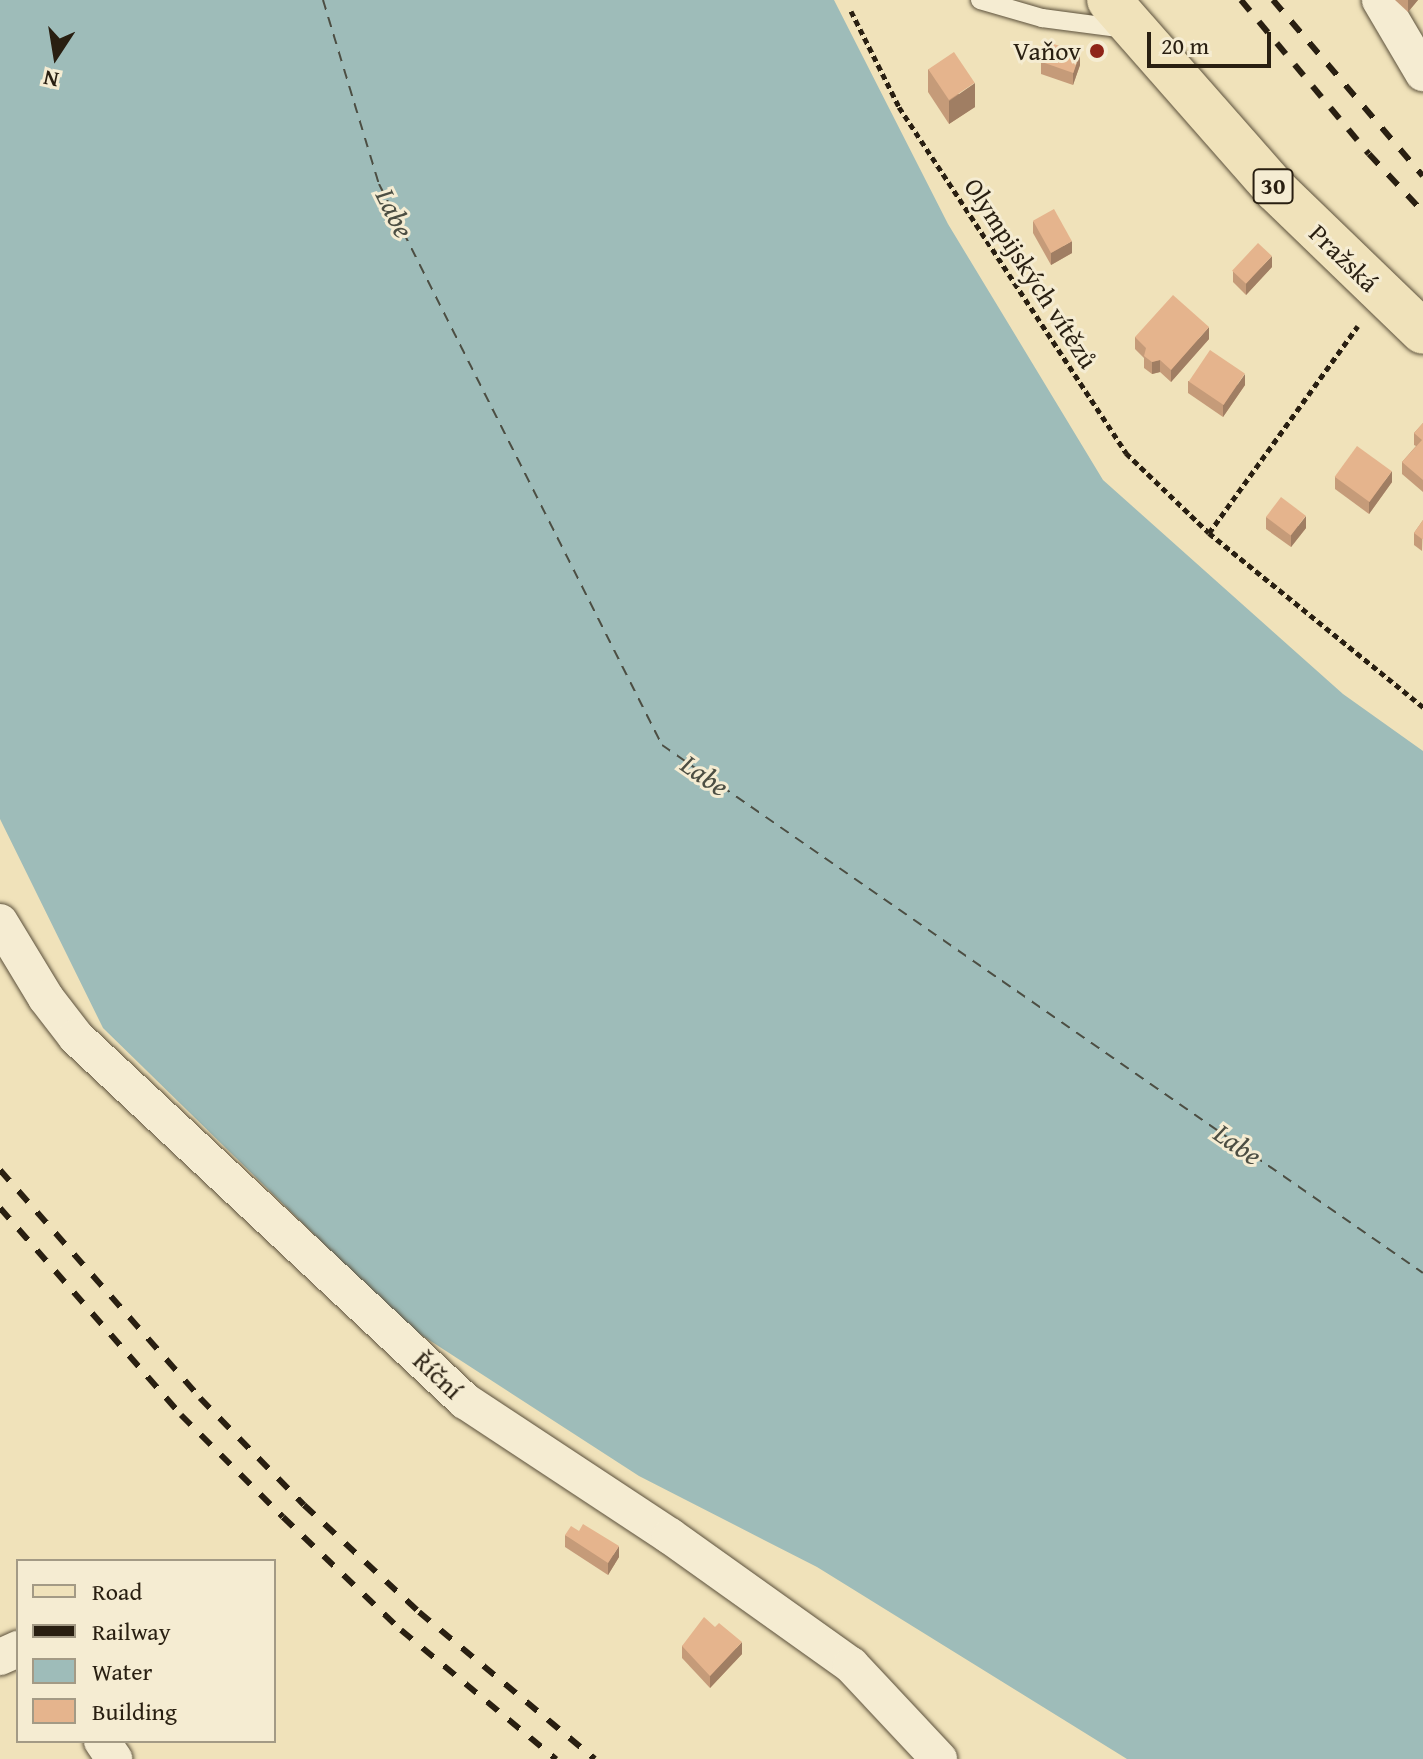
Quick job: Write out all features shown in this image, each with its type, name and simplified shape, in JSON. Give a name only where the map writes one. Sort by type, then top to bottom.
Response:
[{"type":"main road","name":"Pražská","points":[[1122,15],[1276,190],[1423,332]]},
{"type":"street","points":[[1380,0],[1423,73]]},
{"type":"street","name":"Říční","points":[[0,922],[46,998],[76,1037],[465,1401],[670,1536],[851,1665],[939,1759]]},
{"type":"lane","points":[[980,0],[1042,18],[1122,15]]},
{"type":"path","name":"Olympijských vítězů","points":[[851,11],[899,107],[1126,453],[1209,533],[1423,707]]},
{"type":"path","points":[[1209,533],[1381,294]]},
{"type":"water","name":"Labe","points":[[0,0],[834,0],[948,224],[1103,480],[1343,694],[1423,751],[1423,1759],[1127,1759],[817,1567],[639,1476],[409,1327],[103,1028],[0,819]]},
{"type":"building","points":[[1048,42],[1080,53],[1073,73],[1041,62]]},
{"type":"building","points":[[954,52],[975,83],[949,100],[928,69]]},
{"type":"building","points":[[1054,209],[1072,241],[1051,253],[1033,221]]},
{"type":"building","points":[[1258,243],[1272,256],[1246,284],[1232,271]]},
{"type":"building","points":[[1173,295],[1209,327],[1171,370],[1160,360],[1152,362],[1144,356],[1146,348],[1135,337]]},
{"type":"building","points":[[1210,350],[1245,373],[1224,405],[1189,382]]},
{"type":"building","points":[[1423,423],[1423,480],[1402,462],[1422,440],[1414,433]]},
{"type":"building","points":[[1357,446],[1392,471],[1369,502],[1335,477]]},
{"type":"building","points":[[1281,497],[1306,516],[1291,536],[1266,517]]},
{"type":"building","points":[[1423,520],[1423,539],[1422,539],[1414,533]]},
{"type":"building","points":[[583,1524],[619,1546],[608,1563],[565,1535],[571,1526],[579,1531]]},
{"type":"building","points":[[704,1617],[715,1627],[719,1623],[742,1642],[710,1676],[682,1646]]},
{"type":"ferry route","points":[[323,0],[379,184],[662,745],[1423,1273]]},
{"type":"railway","points":[[1241,0],[1369,154],[1423,212]]},
{"type":"railway","points":[[1273,0],[1423,176]]},
{"type":"railway","points":[[0,1170],[200,1398],[304,1505],[419,1612],[595,1759]]},
{"type":"railway","points":[[0,1208],[181,1415],[283,1517],[401,1630],[556,1759]]},
{"type":"place","name":"Vaňov","points":[[1097,51]]}]
